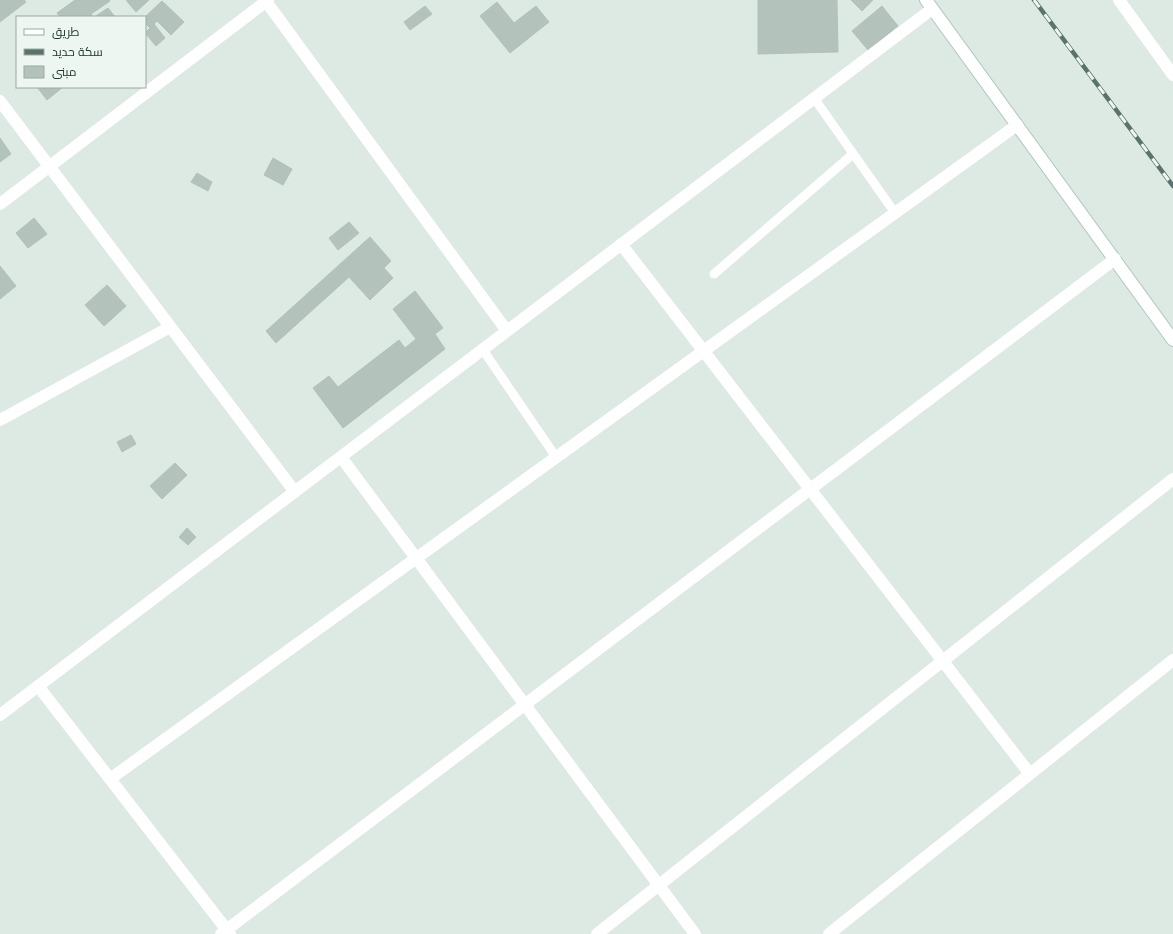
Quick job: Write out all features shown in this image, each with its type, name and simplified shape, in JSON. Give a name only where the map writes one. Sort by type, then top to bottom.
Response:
[{"type":"street","points":[[1119,0],[1173,75]]},
{"type":"street","points":[[0,204],[266,1],[507,332]]},
{"type":"street","points":[[0,715],[814,98],[929,4],[1173,340]]},
{"type":"street","points":[[0,101],[295,492]]},
{"type":"street","points":[[110,779],[1017,125]]},
{"type":"street","points":[[621,244],[1030,774]]},
{"type":"street","points":[[38,686],[226,932],[525,704],[1115,259]]},
{"type":"street","points":[[0,420],[170,327]]},
{"type":"street","points":[[341,457],[695,934]]},
{"type":"street","points":[[597,934],[1173,478]]},
{"type":"street","points":[[829,934],[1173,660]]},
{"type":"lane","points":[[814,98],[895,213]]},
{"type":"lane","points":[[714,274],[853,154]]},
{"type":"lane","points":[[482,350],[556,457]]},
{"type":"building","points":[[0,0],[24,0],[26,2],[0,22]]},
{"type":"building","points":[[75,0],[110,1],[91,14],[92,16],[59,16],[57,13]]},
{"type":"building","points":[[126,0],[149,0],[136,12]]},
{"type":"building","points":[[758,0],[837,0],[838,52],[758,54]]},
{"type":"building","points":[[851,0],[873,0],[862,11]]},
{"type":"building","points":[[162,1],[184,22],[171,35],[157,21],[150,28],[146,24],[146,16]]},
{"type":"building","points":[[497,2],[514,23],[536,6],[549,22],[510,53],[480,16]]},
{"type":"building","points":[[425,6],[432,14],[410,30],[404,22]]},
{"type":"building","points":[[882,6],[898,26],[868,50],[852,31]]},
{"type":"building","points":[[108,8],[114,16],[96,16]]},
{"type":"building","points":[[154,24],[165,38],[156,46],[146,34],[146,32]]},
{"type":"building","points":[[38,88],[62,88],[47,100]]},
{"type":"building","points":[[0,138],[11,154],[0,162]]},
{"type":"building","points":[[273,158],[292,169],[283,185],[264,175]]},
{"type":"building","points":[[197,173],[212,182],[208,191],[191,182]]},
{"type":"building","points":[[34,218],[47,234],[28,248],[16,233]]},
{"type":"building","points":[[349,222],[359,233],[338,250],[329,238]]},
{"type":"building","points":[[370,237],[391,261],[384,268],[393,278],[370,300],[349,277],[276,343],[266,331]]},
{"type":"building","points":[[0,266],[16,286],[0,299]]},
{"type":"building","points":[[107,285],[126,306],[104,326],[85,305]]},
{"type":"building","points":[[415,291],[443,328],[435,334],[445,349],[343,428],[313,388],[329,376],[338,387],[399,340],[405,348],[416,339],[393,309]]},
{"type":"building","points":[[131,435],[136,444],[122,452],[117,442]]},
{"type":"building","points":[[175,463],[187,475],[162,499],[150,486]]},
{"type":"building","points":[[187,528],[196,537],[188,545],[179,537]]},
{"type":"railway","points":[[1034,0],[1173,186]]}]
